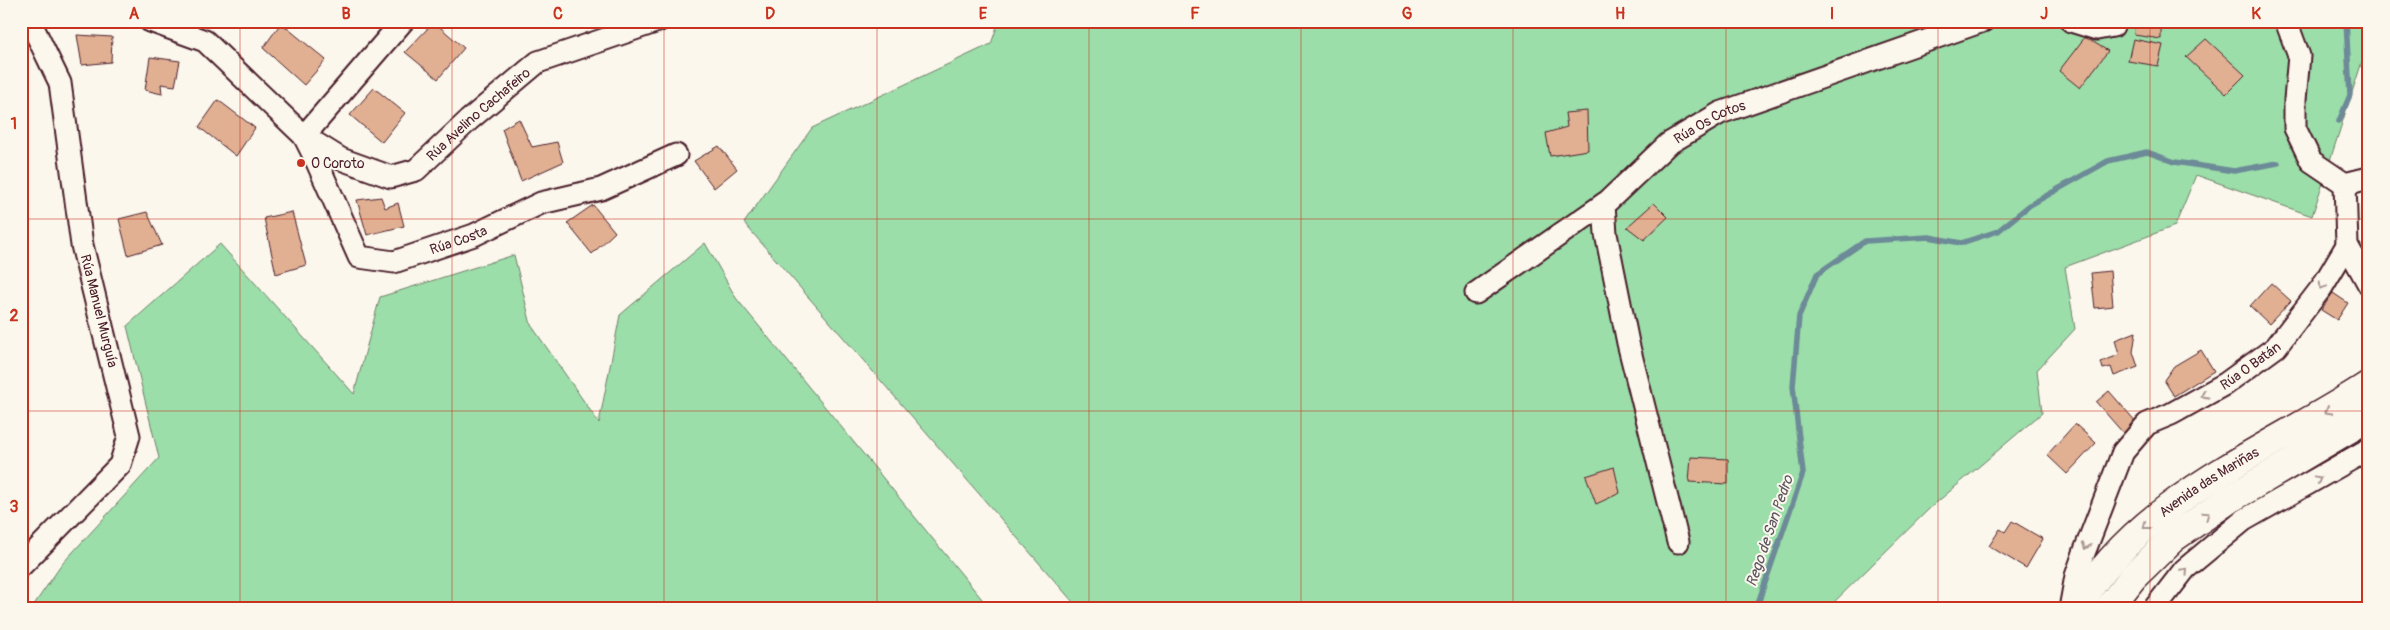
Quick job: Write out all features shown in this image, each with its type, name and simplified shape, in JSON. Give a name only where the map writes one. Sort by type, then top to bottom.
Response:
[{"type":"highway","name":"Avenida das Mariñas","points":[[2076,609],[2112,560],[2136,535],[2180,500],[2369,385]]},
{"type":"highway","name":"Avenida das Mariñas","points":[[2108,609],[2133,577],[2173,538],[2228,500],[2369,417]]},
{"type":"street","name":"Rúa Manuel Murguía","points":[[21,566],[120,465],[129,436],[82,245],[60,83],[30,21]]},
{"type":"street","name":"Rúa Avelino Cachafeiro","points":[[150,21],[204,41],[304,136],[340,159],[392,177],[416,170],[469,120],[538,62],[658,21]]},
{"type":"street","points":[[304,136],[402,21]]},
{"type":"street","name":"Rúa Os Cotos","points":[[1476,293],[1604,204],[1668,144],[1720,113],[1983,21]]},
{"type":"street","points":[[2071,21],[2098,29],[2113,26],[2115,21]]},
{"type":"street","points":[[2286,21],[2298,56],[2295,128],[2310,161],[2345,184],[2369,178]]},
{"type":"street","name":"Rúa Costa","points":[[304,136],[359,257],[394,262],[474,235],[541,203],[601,190],[676,155]]},
{"type":"street","points":[[2345,184],[2347,244],[2369,285]]},
{"type":"street","points":[[1604,204],[1606,234],[1628,343],[1678,542]]},
{"type":"street","name":"Rúa O Batán","points":[[2070,609],[2076,576],[2123,452],[2147,424],[2171,414],[2224,384],[2276,347],[2322,287],[2347,244]]},
{"type":"street","points":[[2154,609],[2186,569],[2244,520],[2364,455]]},
{"type":"green space","points":[[999,21],[2369,21],[2369,40],[2312,216],[2196,175],[2175,226],[2065,267],[2075,329],[2037,370],[2042,413],[1929,509],[1827,609],[1079,609],[744,223],[812,128],[991,44]]},
{"type":"green space","points":[[705,243],[736,298],[990,609],[31,609],[62,564],[159,458],[127,326],[220,244],[354,394],[380,297],[514,255],[531,325],[599,423],[620,315]]},
{"type":"building","points":[[2135,21],[2161,21],[2161,39],[2134,35]]},
{"type":"building","points":[[434,22],[464,48],[438,79],[405,52]]},
{"type":"building","points":[[281,23],[326,60],[304,85],[263,48]]},
{"type":"building","points":[[77,35],[112,37],[111,62],[82,65]]},
{"type":"building","points":[[2085,37],[2108,51],[2080,88],[2059,71]]},
{"type":"building","points":[[2133,39],[2163,45],[2158,66],[2128,61]]},
{"type":"building","points":[[2206,39],[2245,75],[2226,94],[2186,57]]},
{"type":"building","points":[[150,57],[180,61],[175,86],[161,84],[162,94],[145,90]]},
{"type":"building","points":[[374,88],[405,113],[382,142],[350,115]]},
{"type":"building","points":[[218,100],[255,128],[236,156],[199,127]]},
{"type":"building","points":[[1587,111],[1588,150],[1550,156],[1546,133],[1567,127],[1565,113]]},
{"type":"building","points":[[519,119],[532,147],[557,142],[563,162],[521,181],[502,129]]},
{"type":"building","points":[[719,146],[737,169],[714,188],[694,161]]},
{"type":"building","points":[[381,197],[385,208],[398,203],[404,226],[367,235],[357,200]]},
{"type":"building","points":[[1654,203],[1668,217],[1644,240],[1627,227]]},
{"type":"building","points":[[593,205],[615,232],[592,254],[567,223]]},
{"type":"building","points":[[147,212],[162,245],[128,255],[119,219]]},
{"type":"building","points":[[292,212],[306,265],[276,274],[264,218]]},
{"type":"building","points":[[2110,271],[2113,306],[2095,308],[2091,273]]},
{"type":"building","points":[[2271,283],[2291,301],[2269,324],[2250,306]]},
{"type":"building","points":[[2333,293],[2348,303],[2337,320],[2321,310]]},
{"type":"building","points":[[2136,332],[2133,352],[2138,367],[2114,376],[2111,367],[2103,369],[2101,362],[2119,355],[2115,340]]},
{"type":"building","points":[[2201,350],[2214,371],[2174,396],[2164,380],[2174,366]]},
{"type":"building","points":[[2109,391],[2137,423],[2124,434],[2096,402]]},
{"type":"building","points":[[2075,424],[2096,443],[2067,474],[2047,455]]},
{"type":"building","points":[[1691,457],[1728,459],[1728,484],[1689,482]]},
{"type":"building","points":[[1614,467],[1620,493],[1596,504],[1586,476]]},
{"type":"building","points":[[2012,521],[2043,539],[2026,568],[1989,546],[2000,529],[2005,532]]},
{"type":"waterway","name":"Rego de San Pedro","points":[[2339,121],[2350,95],[2346,21]]},
{"type":"waterway","name":"Rego de San Pedro","points":[[1756,609],[1803,473],[1793,386],[1799,316],[1817,274],[1865,241],[1929,237],[1961,243],[1998,231],[2030,205],[2108,161],[2147,152],[2175,162],[2234,171],[2278,163]]},
{"type":"place","name":"O Coroto","points":[[301,163]]}]
